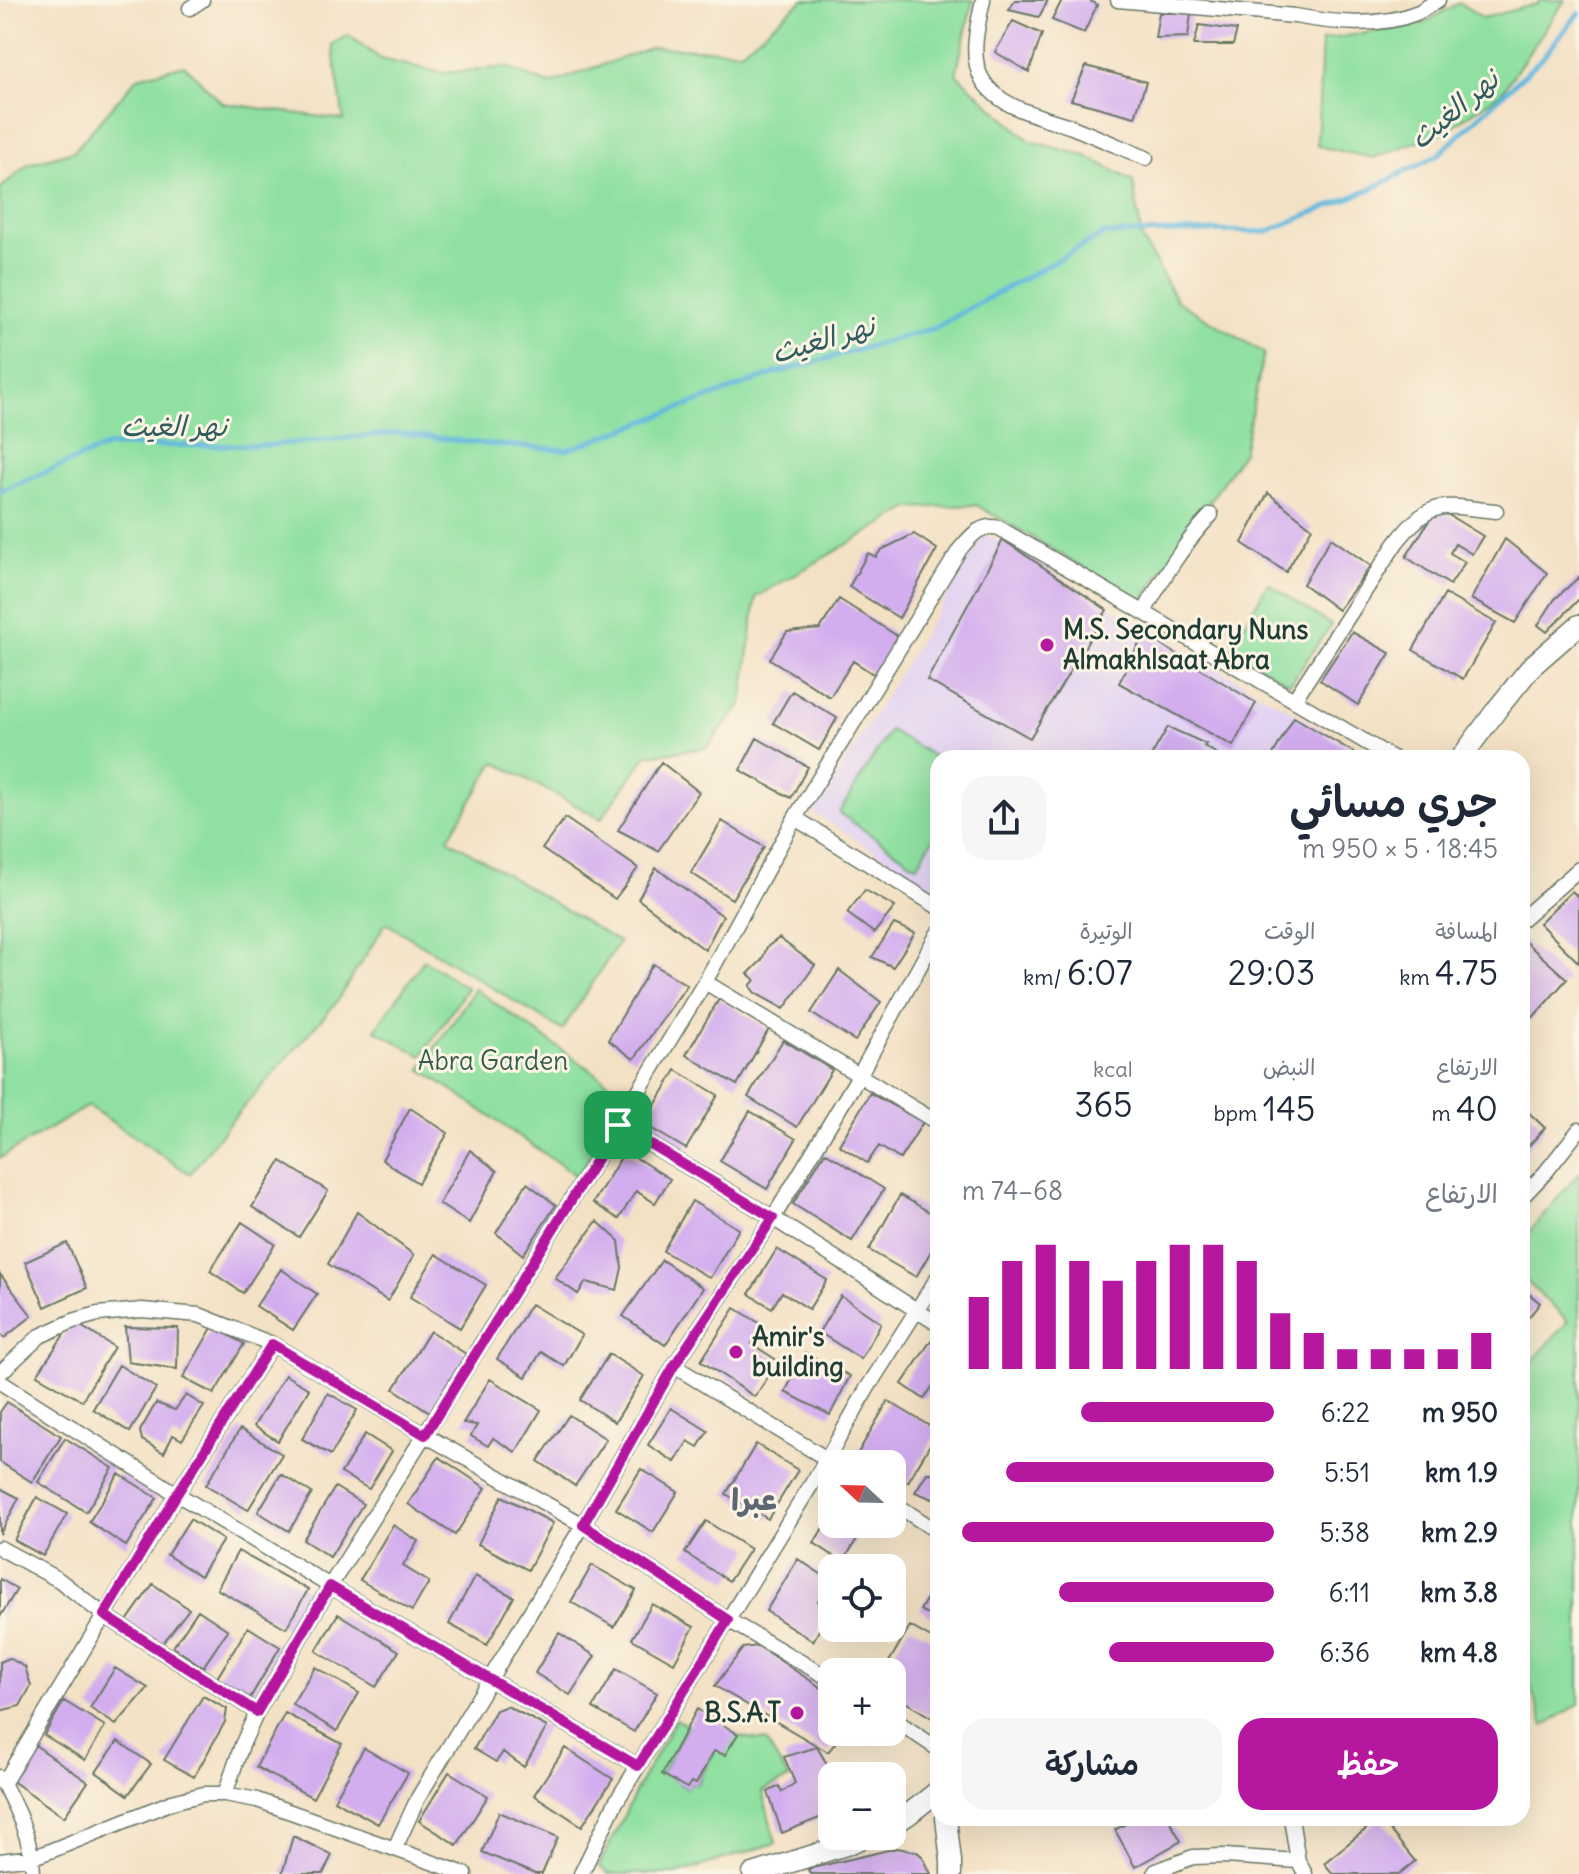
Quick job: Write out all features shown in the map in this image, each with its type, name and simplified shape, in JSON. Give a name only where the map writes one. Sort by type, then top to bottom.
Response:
[{"type":"main road","points":[[1467,750],[1532,666],[1579,625]]},
{"type":"main road","points":[[906,1816],[930,1797]]},
{"type":"main road","points":[[947,1826],[951,1874]]},
{"type":"main road","points":[[761,1873],[831,1850]]},
{"type":"street","points":[[983,0],[975,41],[976,64],[981,79],[991,91],[1024,111],[1146,158]]},
{"type":"street","points":[[1118,0],[1322,21],[1372,23],[1416,13],[1438,0]]},
{"type":"street","points":[[1294,700],[1412,523],[1436,508],[1496,511]]},
{"type":"street","points":[[1144,612],[1175,559],[1211,515]]},
{"type":"street","points":[[225,1794],[257,1712],[330,1586],[618,1125],[705,982],[795,818],[970,537],[981,529],[991,526],[999,528],[1379,750]]},
{"type":"street","points":[[795,818],[930,902]]},
{"type":"street","points":[[1530,912],[1579,869]]},
{"type":"street","points":[[395,1848],[418,1798],[583,1525],[674,1366],[773,1218],[860,1074],[930,947]]},
{"type":"street","points":[[705,982],[930,1118]]},
{"type":"street","points":[[618,1125],[773,1218],[930,1319]]},
{"type":"street","points":[[1530,1189],[1579,1130]]},
{"type":"street","points":[[836,1450],[868,1387],[930,1290]]},
{"type":"street","points":[[0,1373],[40,1336],[73,1321],[98,1314],[142,1310],[199,1315],[272,1344],[583,1525],[728,1620],[818,1672]]},
{"type":"street","points":[[33,1874],[33,1857],[2,1780],[272,1344]]},
{"type":"street","points":[[674,1366],[818,1453]]},
{"type":"street","points":[[0,1382],[177,1494],[638,1766]]},
{"type":"street","points":[[581,1874],[616,1802],[818,1481]]},
{"type":"street","points":[[906,1511],[930,1527]]},
{"type":"street","points":[[0,1548],[59,1580],[104,1615],[257,1712]]},
{"type":"street","points":[[906,1727],[930,1744]]},
{"type":"street","points":[[0,1861],[33,1857],[172,1802],[204,1794],[225,1794],[257,1800],[465,1874]]},
{"type":"street","points":[[1154,1874],[1193,1857],[1225,1856],[1301,1868],[1293,1826]]},
{"type":"shaded area","name":"M.S. Secondary Nuns Almakhlsaat Abra","points":[[985,534],[1358,750],[930,750],[930,886],[814,813]]},
{"type":"green space","points":[[803,0],[973,0],[956,74],[1030,141],[1086,156],[1133,181],[1142,239],[1177,301],[1264,353],[1243,452],[1142,601],[976,505],[910,508],[756,597],[742,704],[706,748],[647,755],[601,819],[495,762],[448,839],[619,942],[562,1030],[386,923],[335,1004],[231,1121],[190,1174],[88,1106],[0,1158],[0,189],[28,164],[74,151],[138,77],[184,65],[222,103],[344,120],[332,44],[348,35],[381,59],[442,73],[506,67],[549,84],[652,47],[741,51]]},
{"type":"green space","points":[[1540,0],[1565,0],[1501,93],[1447,130],[1373,158],[1317,146],[1322,40],[1422,24],[1459,3],[1483,18],[1537,4]]},
{"type":"green space","points":[[1268,583],[1331,625],[1290,684],[1230,650]]},
{"type":"green space","points":[[890,730],[930,754],[930,844],[917,866],[839,813]]},
{"type":"green space","points":[[424,960],[467,988],[422,1056],[375,1030]]},
{"type":"green space","name":"Abra Garden","points":[[475,989],[629,1097],[577,1176],[421,1069]]},
{"type":"green space","points":[[1579,1173],[1579,1704],[1544,1726],[1530,1685],[1530,1364],[1568,1321],[1530,1285],[1530,1231]]},
{"type":"green space","points":[[676,1719],[688,1726],[662,1773],[686,1788],[691,1782],[697,1784],[714,1751],[736,1736],[766,1741],[789,1779],[762,1791],[776,1843],[676,1874],[608,1874],[599,1866]]},
{"type":"building","points":[[1015,0],[1048,0],[1039,17],[1009,10]]},
{"type":"building","points":[[1062,0],[1089,0],[1097,5],[1084,33],[1052,20]]},
{"type":"building","points":[[1159,13],[1191,13],[1188,37],[1155,38]]},
{"type":"building","points":[[1013,21],[1042,34],[1029,72],[995,52]]},
{"type":"building","points":[[1199,25],[1237,30],[1233,45],[1194,45]]},
{"type":"building","points":[[1086,66],[1146,82],[1135,117],[1071,100]]},
{"type":"building","points":[[1268,493],[1312,528],[1286,572],[1242,543]]},
{"type":"building","points":[[1437,508],[1483,536],[1472,554],[1455,544],[1450,553],[1465,562],[1450,585],[1406,557]]},
{"type":"building","points":[[914,534],[937,549],[899,618],[849,587],[868,553],[876,557],[881,550]]},
{"type":"building","points":[[1331,538],[1371,566],[1338,610],[1303,584]]},
{"type":"building","points":[[1505,539],[1547,573],[1515,623],[1471,599]]},
{"type":"building","points":[[1003,540],[1107,610],[1030,738],[927,680]]},
{"type":"building","points":[[1579,577],[1579,599],[1547,632],[1538,625],[1555,599]]},
{"type":"building","points":[[1445,594],[1496,623],[1463,679],[1413,650]]},
{"type":"building","points":[[839,599],[899,637],[875,675],[853,661],[830,697],[770,659],[787,632],[820,629]]},
{"type":"building","points":[[1352,632],[1390,653],[1358,705],[1320,680]]},
{"type":"building","points":[[1144,634],[1256,703],[1233,746],[1119,683]]},
{"type":"building","points":[[792,691],[837,718],[819,750],[773,723]]},
{"type":"building","points":[[1294,717],[1350,750],[1275,750]]},
{"type":"building","points":[[1168,727],[1206,744],[1204,746],[1211,750],[1155,750]]},
{"type":"building","points":[[757,738],[808,767],[791,798],[740,770]]},
{"type":"building","points":[[661,762],[699,792],[658,851],[618,830]]},
{"type":"building","points":[[565,818],[638,868],[615,899],[542,849]]},
{"type":"building","points":[[722,821],[764,847],[732,899],[691,873]]},
{"type":"building","points":[[656,868],[723,916],[705,950],[638,899]]},
{"type":"building","points":[[865,890],[895,907],[874,933],[847,913]]},
{"type":"building","points":[[1572,891],[1579,898],[1579,963],[1539,923]]},
{"type":"building","points":[[894,924],[915,933],[893,967],[872,957]]},
{"type":"building","points":[[779,938],[815,965],[784,1009],[755,993],[750,986],[755,980],[748,974],[762,960],[767,947]]},
{"type":"building","points":[[1530,946],[1567,979],[1530,1021]]},
{"type":"building","points":[[653,964],[687,985],[634,1059],[608,1040]]},
{"type":"building","points":[[839,970],[881,1002],[855,1041],[811,1013]]},
{"type":"building","points":[[719,999],[769,1029],[737,1085],[686,1055]]},
{"type":"building","points":[[783,1040],[832,1070],[797,1127],[748,1097]]},
{"type":"building","points":[[676,1070],[718,1095],[686,1149],[644,1124]]},
{"type":"building","points":[[870,1093],[923,1122],[900,1159],[879,1146],[867,1163],[839,1145]]},
{"type":"building","points":[[410,1108],[448,1133],[418,1183],[382,1160]]},
{"type":"building","points":[[750,1111],[796,1139],[767,1189],[720,1161]]},
{"type":"building","points":[[1530,1114],[1545,1128],[1530,1144]]},
{"type":"building","points":[[470,1150],[497,1171],[469,1223],[439,1204]]},
{"type":"building","points":[[625,1151],[670,1179],[655,1203],[636,1191],[619,1219],[593,1203]]},
{"type":"building","points":[[825,1152],[884,1189],[852,1241],[793,1204]]},
{"type":"building","points":[[281,1161],[328,1191],[299,1237],[252,1207]]},
{"type":"building","points":[[527,1183],[556,1205],[523,1255],[496,1233]]},
{"type":"building","points":[[900,1195],[930,1212],[930,1253],[916,1277],[869,1250]]},
{"type":"building","points":[[692,1201],[739,1229],[710,1278],[663,1251]]},
{"type":"building","points":[[357,1212],[414,1255],[388,1301],[328,1264]]},
{"type":"building","points":[[597,1221],[619,1241],[622,1268],[617,1290],[586,1282],[578,1294],[555,1278]]},
{"type":"building","points":[[242,1222],[275,1244],[243,1293],[210,1271]]},
{"type":"building","points":[[67,1243],[87,1288],[45,1307],[25,1262]]},
{"type":"building","points":[[777,1249],[827,1280],[809,1309],[782,1292],[772,1308],[749,1294]]},
{"type":"building","points":[[436,1254],[486,1285],[460,1328],[410,1297]]},
{"type":"building","points":[[662,1260],[703,1288],[665,1345],[623,1316]]},
{"type":"building","points":[[281,1269],[317,1294],[293,1330],[256,1306]]},
{"type":"building","points":[[0,1274],[32,1316],[4,1338],[0,1333]]},
{"type":"building","points":[[1530,1295],[1540,1303],[1530,1316]]},
{"type":"building","points":[[841,1296],[881,1323],[861,1359],[819,1332]]},
{"type":"building","points":[[531,1304],[582,1335],[564,1366],[541,1352],[526,1377],[497,1359]]},
{"type":"building","name":"Amir's building","points":[[735,1308],[764,1326],[752,1344],[778,1361],[755,1397],[701,1361]]},
{"type":"building","points":[[73,1321],[114,1347],[82,1401],[37,1375]]},
{"type":"building","points":[[213,1326],[244,1344],[214,1394],[183,1378]]},
{"type":"building","points":[[125,1327],[178,1328],[177,1369],[128,1362]]},
{"type":"building","points":[[430,1331],[466,1354],[430,1412],[394,1389]]},
{"type":"building","points":[[930,1342],[930,1390],[924,1399],[902,1384]]},
{"type":"building","points":[[805,1353],[850,1376],[830,1415],[785,1392]]},
{"type":"building","points":[[609,1354],[644,1376],[615,1422],[580,1400]]},
{"type":"building","points":[[119,1365],[156,1388],[130,1432],[93,1409]]},
{"type":"building","points":[[285,1375],[309,1389],[278,1441],[254,1426]]},
{"type":"building","points":[[490,1379],[541,1410],[516,1452],[493,1438],[488,1446],[471,1436],[477,1425],[463,1423]]},
{"type":"building","points":[[328,1393],[357,1410],[331,1455],[302,1439]]},
{"type":"building","points":[[186,1395],[204,1406],[182,1440],[173,1435],[164,1453],[142,1440],[140,1431],[156,1403],[175,1410]]},
{"type":"building","points":[[888,1401],[930,1426],[930,1445],[908,1482],[906,1450],[860,1450]]},
{"type":"building","points":[[7,1402],[61,1436],[32,1482],[0,1462],[0,1412]]},
{"type":"building","points":[[671,1408],[708,1431],[698,1447],[688,1441],[675,1462],[648,1445]]},
{"type":"building","points":[[569,1415],[606,1439],[575,1486],[538,1461]]},
{"type":"building","points":[[240,1429],[282,1454],[248,1510],[206,1485]]},
{"type":"building","points":[[365,1434],[392,1451],[369,1489],[341,1473]]},
{"type":"building","points":[[65,1438],[113,1468],[86,1512],[38,1482]]},
{"type":"building","points":[[756,1444],[798,1470],[768,1519],[726,1494]]},
{"type":"building","points":[[439,1457],[486,1488],[455,1535],[408,1504]]},
{"type":"building","points":[[641,1469],[678,1492],[653,1532],[616,1509]]},
{"type":"building","points":[[927,1473],[930,1473],[930,1498],[915,1492]]},
{"type":"building","points":[[119,1474],[157,1498],[126,1546],[89,1522]]},
{"type":"building","points":[[281,1474],[312,1493],[289,1531],[258,1512]]},
{"type":"building","points":[[335,1487],[363,1504],[330,1557],[303,1540]]},
{"type":"building","points":[[0,1488],[19,1498],[0,1534]]},
{"type":"building","points":[[502,1496],[553,1523],[528,1570],[478,1544]]},
{"type":"building","points":[[37,1497],[67,1514],[43,1556],[14,1540]]},
{"type":"building","points":[[190,1519],[223,1540],[200,1576],[167,1555]]},
{"type":"building","points":[[706,1521],[750,1549],[729,1581],[685,1553]]},
{"type":"building","points":[[393,1525],[418,1541],[403,1566],[429,1582],[412,1611],[360,1580]]},
{"type":"building","points":[[818,1536],[858,1538],[848,1554],[831,1554],[814,1543]]},
{"type":"building","points":[[238,1551],[308,1590],[286,1628],[217,1589]]},
{"type":"building","points":[[798,1559],[818,1572],[818,1632],[813,1641],[766,1611]]},
{"type":"building","points":[[592,1565],[636,1590],[614,1627],[571,1602]]},
{"type":"building","points":[[475,1576],[514,1597],[487,1645],[449,1624]]},
{"type":"building","points":[[0,1579],[17,1589],[0,1617]]},
{"type":"building","points":[[153,1584],[189,1609],[162,1644],[125,1624]]},
{"type":"building","points":[[930,1593],[930,1616],[920,1610]]},
{"type":"building","points":[[652,1604],[694,1627],[674,1663],[632,1639]]},
{"type":"building","points":[[198,1610],[228,1630],[203,1667],[173,1647]]},
{"type":"building","points":[[338,1614],[399,1651],[376,1687],[316,1651]]},
{"type":"building","points":[[910,1626],[930,1637],[930,1717],[906,1702],[906,1658],[891,1658],[901,1642],[906,1642]]},
{"type":"building","points":[[248,1627],[280,1647],[250,1698],[217,1678]]},
{"type":"building","points":[[559,1633],[595,1656],[570,1695],[535,1673]]},
{"type":"building","name":"B.S.A.T","points":[[758,1646],[818,1686],[818,1746],[833,1746],[828,1752],[715,1686],[743,1648]]},
{"type":"building","points":[[9,1658],[25,1667],[31,1686],[20,1706],[0,1711],[0,1662]]},
{"type":"building","points":[[315,1667],[359,1693],[337,1731],[292,1704]]},
{"type":"building","points":[[115,1668],[148,1688],[116,1725],[90,1708]]},
{"type":"building","points":[[616,1669],[657,1693],[634,1732],[593,1708]]},
{"type":"building","points":[[203,1696],[227,1709],[225,1722],[194,1777],[164,1760]]},
{"type":"building","points":[[64,1701],[105,1726],[85,1760],[44,1735]]},
{"type":"building","points":[[507,1706],[547,1727],[524,1767],[503,1752],[496,1762],[474,1749],[496,1710]]},
{"type":"building","points":[[697,1709],[738,1734],[725,1755],[714,1751],[696,1784],[691,1782],[687,1788],[662,1774]]},
{"type":"building","points":[[285,1713],[342,1744],[313,1798],[256,1767]]},
{"type":"building","points":[[118,1741],[151,1764],[128,1795],[96,1772]]},
{"type":"building","points":[[35,1745],[88,1782],[64,1817],[11,1780]]},
{"type":"building","points":[[817,1747],[826,1762],[818,1762],[818,1819],[782,1833],[768,1792],[779,1786],[782,1792],[795,1783],[784,1757]]},
{"type":"building","points":[[364,1748],[408,1773],[378,1824],[334,1800]]},
{"type":"building","points":[[565,1748],[613,1779],[582,1826],[534,1795]]},
{"type":"building","points":[[449,1772],[488,1796],[457,1845],[419,1821]]},
{"type":"building","points":[[499,1812],[558,1837],[542,1874],[535,1874],[482,1852]]},
{"type":"building","points":[[1122,1826],[1173,1826],[1181,1841],[1135,1867],[1115,1830]]},
{"type":"building","points":[[1370,1826],[1387,1826],[1415,1861],[1399,1874],[1333,1874],[1324,1863]]},
{"type":"building","points":[[293,1836],[332,1855],[323,1874],[282,1874]]},
{"type":"building","points":[[889,1850],[906,1850],[923,1857],[931,1874],[810,1874],[808,1869]]},
{"type":"waterway","name":"نهر الغيث","points":[[0,491],[108,446],[271,445],[398,433],[567,450],[773,374],[934,328],[1104,234],[1266,232],[1371,189],[1438,155],[1540,60],[1579,13]]},
{"type":"place","name":"M.S. Secondary Nuns Almakhlsaat Abra","points":[[1047,645]]},
{"type":"place","name":"Amir's building","points":[[736,1352]]},
{"type":"place","name":"B.S.A.T","points":[[797,1713]]},
{"type":"district","name":"عبرا","points":[[754,1500]]},
{"type":"route","points":[[618,1125],[773,1218],[674,1366],[583,1525],[728,1620],[638,1766],[330,1586],[257,1712],[104,1615],[272,1344],[425,1435],[618,1125]]}]
